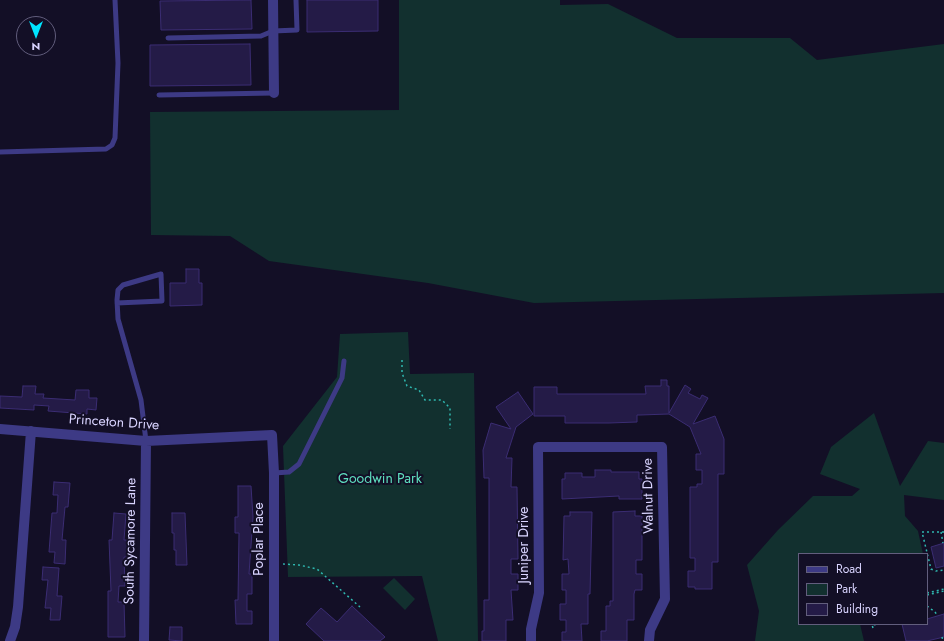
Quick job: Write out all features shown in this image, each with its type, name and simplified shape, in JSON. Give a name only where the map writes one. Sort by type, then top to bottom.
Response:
[{"type":"street","points":[[273,0],[274,93]]},
{"type":"street","name":"Princeton Drive","points":[[0,429],[146,441],[272,435],[272,437]]},
{"type":"street","points":[[10,641],[15,627],[18,607],[31,431]]},
{"type":"street","name":"Poplar Place","points":[[272,437],[274,473],[274,641]]},
{"type":"street","name":"South Sycamore Lane","points":[[144,641],[146,441]]},
{"type":"street","name":"Juniper Drive","points":[[531,641],[531,630],[539,593],[538,447]]},
{"type":"street","name":"Walnut Drive","points":[[538,447],[662,447],[665,599],[650,630],[650,641]]},
{"type":"lane","points":[[0,152],[106,149],[112,145],[115,138],[118,63],[115,0]]},
{"type":"lane","points":[[168,38],[261,36],[273,31],[297,30],[296,0]]},
{"type":"lane","points":[[159,96],[274,93]]},
{"type":"lane","points":[[117,303],[162,301],[161,274],[123,285],[118,290],[117,303],[118,319],[141,400],[146,441]]},
{"type":"lane","points":[[274,473],[289,472],[299,464],[342,378],[344,361]]},
{"type":"path","points":[[402,360],[403,378],[407,386],[419,390],[425,400],[442,400],[450,408],[450,429]]},
{"type":"path","points":[[927,553],[922,532],[944,532]]},
{"type":"path","points":[[941,532],[943,543]]},
{"type":"path","points":[[928,557],[931,569],[944,570]]},
{"type":"path","points":[[273,564],[299,565],[316,569],[360,607]]},
{"type":"path","points":[[928,594],[944,590]]},
{"type":"path","points":[[928,607],[936,612],[937,615]]},
{"type":"green space","points":[[399,0],[560,0],[560,5],[608,4],[677,38],[790,38],[817,60],[944,44],[944,293],[534,303],[428,283],[269,261],[230,236],[151,235],[150,112],[399,110]]},
{"type":"green space","name":"Goodwin Park","points":[[408,332],[410,374],[474,373],[478,641],[438,641],[422,576],[288,577],[283,446],[337,377],[340,334]]},
{"type":"green space","points":[[874,413],[900,486],[928,441],[944,443],[944,500],[904,495],[905,516],[918,531],[923,553],[798,553],[798,625],[860,625],[864,641],[755,641],[759,611],[747,565],[778,530],[813,496],[852,496],[860,489],[820,474],[831,447]]},
{"type":"green space","points":[[394,578],[415,599],[405,610],[383,588]]},
{"type":"building","points":[[251,0],[252,29],[161,30],[160,1]]},
{"type":"building","points":[[307,0],[378,0],[378,31],[307,32]]},
{"type":"building","points":[[250,44],[251,85],[150,86],[150,45]]},
{"type":"building","points":[[186,269],[199,269],[199,283],[202,283],[202,305],[170,306],[170,283],[186,283]]},
{"type":"building","points":[[661,380],[667,380],[667,386],[669,386],[669,413],[685,385],[691,389],[688,393],[700,399],[702,395],[708,398],[693,424],[715,416],[724,439],[724,474],[718,474],[718,562],[712,562],[712,589],[695,589],[695,587],[688,587],[688,571],[695,571],[695,558],[690,558],[690,487],[697,487],[697,484],[702,484],[702,470],[696,470],[696,454],[701,454],[690,427],[669,414],[637,415],[637,422],[609,423],[565,423],[565,416],[534,416],[534,387],[557,387],[557,394],[646,394],[645,386],[661,386]]},
{"type":"building","points":[[23,386],[36,386],[35,394],[44,394],[43,398],[75,400],[76,390],[89,390],[89,398],[97,398],[96,410],[87,409],[87,414],[48,411],[49,406],[34,405],[34,410],[0,408],[0,396],[22,397]]},
{"type":"building","points":[[518,392],[533,414],[516,427],[506,458],[512,458],[511,487],[517,487],[518,559],[511,559],[511,574],[518,574],[518,590],[511,590],[513,620],[506,620],[506,641],[482,641],[482,631],[484,631],[484,600],[489,600],[489,478],[484,478],[483,450],[491,423],[511,429],[496,407]]},
{"type":"building","points":[[595,470],[611,470],[611,472],[639,472],[639,479],[642,479],[642,499],[619,499],[619,496],[562,499],[562,479],[565,479],[565,473],[582,473],[582,477],[595,477]]},
{"type":"building","points":[[54,482],[70,483],[68,507],[65,507],[62,540],[66,540],[65,564],[54,563],[55,552],[49,552],[52,513],[57,513],[58,495],[53,495]]},
{"type":"building","points":[[238,486],[251,486],[253,517],[249,574],[252,574],[252,594],[247,594],[247,611],[252,611],[252,624],[236,624],[235,600],[238,600],[239,533],[235,533],[235,517],[238,517]]},
{"type":"building","points":[[635,511],[635,516],[642,516],[642,560],[636,560],[636,574],[642,574],[642,590],[635,590],[634,620],[627,620],[627,641],[601,641],[601,631],[606,631],[606,606],[610,606],[610,601],[613,601],[613,512]]},
{"type":"building","points":[[570,512],[592,512],[588,624],[581,624],[582,641],[562,641],[562,632],[566,632],[566,620],[560,620],[560,604],[566,604],[566,590],[562,590],[562,574],[569,574],[568,559],[563,560],[564,516],[570,516]]},
{"type":"building","points":[[114,513],[126,514],[124,540],[127,540],[127,557],[124,557],[125,586],[119,586],[118,602],[124,602],[125,637],[108,637],[108,591],[111,591],[109,540],[112,540]]},
{"type":"building","points":[[172,513],[185,513],[187,565],[176,565],[174,533],[172,533]]},
{"type":"building","points":[[944,543],[944,566],[936,568],[931,547]]},
{"type":"building","points":[[43,567],[59,568],[57,596],[62,596],[60,620],[50,620],[51,608],[45,608],[48,580],[42,580]]},
{"type":"building","points":[[352,606],[385,637],[380,641],[324,641],[306,624],[321,608],[337,622]]},
{"type":"building","points":[[944,614],[944,637],[927,641],[906,641],[902,625],[928,625],[928,619]]},
{"type":"building","points":[[170,627],[182,627],[182,641],[169,640]]}]
